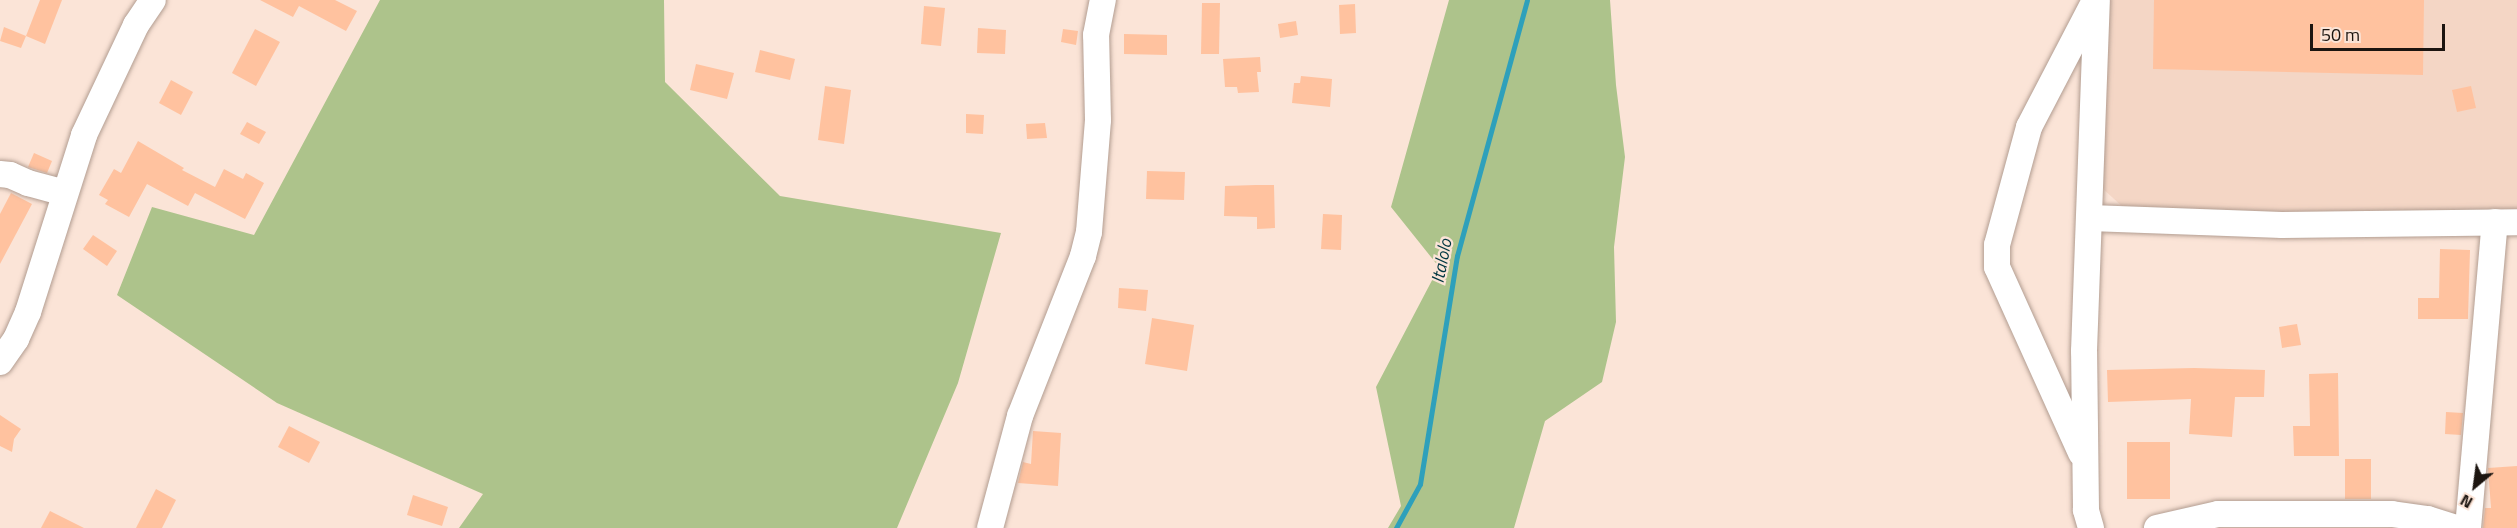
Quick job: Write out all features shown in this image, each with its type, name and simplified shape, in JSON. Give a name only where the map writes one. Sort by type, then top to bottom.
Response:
[{"type":"street","points":[[0,362],[16,339],[27,312],[84,135],[136,25],[153,0]]},
{"type":"street","points":[[990,528],[1020,416],[1083,256],[1089,232],[1098,120],[1096,35],[1103,0]]},
{"type":"street","points":[[2091,528],[2086,510],[2084,351],[2096,0]]},
{"type":"street","points":[[2086,463],[1997,267],[1997,244],[2029,127],[2055,72],[2096,0]]},
{"type":"street","points":[[0,174],[10,174],[28,183],[65,193]]},
{"type":"street","points":[[2090,218],[2282,225],[2506,222],[2468,528]]},
{"type":"street","points":[[2157,528],[2218,514],[2392,514],[2428,519],[2456,528]]},
{"type":"shaded area","points":[[2109,0],[2517,0],[2517,210],[2135,218],[2102,188]]},
{"type":"green space","points":[[380,0],[664,0],[665,82],[780,196],[1001,233],[958,383],[897,528],[459,528],[483,494],[277,403],[117,295],[152,207],[254,235]]},
{"type":"green space","points":[[1449,0],[1610,0],[1616,85],[1625,157],[1614,247],[1616,322],[1602,382],[1545,421],[1514,528],[1388,528],[1401,506],[1376,387],[1439,267],[1391,207]]},
{"type":"building","points":[[40,0],[62,0],[45,44],[26,36]]},
{"type":"building","points":[[260,0],[335,0],[357,11],[346,31],[299,6],[293,17]]},
{"type":"building","points":[[2154,0],[2424,0],[2423,75],[2153,69]]},
{"type":"building","points":[[1202,3],[1220,3],[1219,54],[1201,54]]},
{"type":"building","points":[[1355,4],[1356,33],[1340,34],[1339,5]]},
{"type":"building","points":[[924,6],[945,8],[941,46],[921,44]]},
{"type":"building","points":[[1296,21],[1298,35],[1280,38],[1278,24]]},
{"type":"building","points":[[4,27],[26,36],[21,48],[0,41]]},
{"type":"building","points":[[978,28],[1006,30],[1005,54],[977,53]]},
{"type":"building","points":[[255,29],[280,42],[256,86],[232,73]]},
{"type":"building","points":[[1063,29],[1078,31],[1076,45],[1061,42]]},
{"type":"building","points":[[1124,34],[1167,35],[1167,55],[1124,54]]},
{"type":"building","points":[[760,50],[795,59],[790,80],[755,72]]},
{"type":"building","points":[[1260,57],[1261,72],[1257,72],[1259,92],[1238,93],[1237,87],[1225,87],[1223,59]]},
{"type":"building","points":[[696,64],[734,73],[727,99],[690,90]]},
{"type":"building","points":[[1301,76],[1332,79],[1330,107],[1292,103],[1294,83],[1300,83]]},
{"type":"building","points":[[171,80],[193,92],[181,115],[159,103]]},
{"type":"building","points":[[825,86],[851,90],[844,144],[818,140]]},
{"type":"building","points":[[2471,86],[2476,108],[2457,112],[2452,90]]},
{"type":"building","points":[[966,114],[984,115],[983,134],[966,133]]},
{"type":"building","points":[[247,122],[266,132],[259,144],[240,134]]},
{"type":"building","points":[[1045,123],[1047,138],[1027,139],[1026,124]]},
{"type":"building","points":[[138,141],[184,168],[182,170],[215,187],[224,169],[243,179],[246,173],[264,183],[245,219],[195,193],[188,206],[147,184],[129,217],[105,204],[108,200],[99,195],[114,169],[121,173]]},
{"type":"building","points":[[34,153],[52,161],[47,173],[28,167]]},
{"type":"building","points":[[1147,171],[1185,172],[1184,200],[1146,199]]},
{"type":"building","points":[[1274,185],[1275,228],[1257,229],[1257,217],[1224,216],[1225,186]]},
{"type":"building","points":[[11,193],[32,204],[0,264],[0,214]]},
{"type":"building","points":[[1323,214],[1342,215],[1341,250],[1321,249]]},
{"type":"building","points":[[93,235],[117,251],[107,266],[83,249]]},
{"type":"building","points":[[2440,249],[2470,250],[2468,319],[2418,319],[2418,298],[2439,298]]},
{"type":"building","points":[[1119,288],[1148,290],[1146,311],[1118,308]]},
{"type":"building","points":[[1152,318],[1194,325],[1187,371],[1145,364]]},
{"type":"building","points":[[2297,324],[2301,345],[2282,348],[2279,327]]},
{"type":"building","points":[[2194,368],[2265,370],[2264,397],[2235,397],[2232,437],[2189,434],[2191,399],[2108,402],[2107,370]]},
{"type":"building","points":[[2338,373],[2339,456],[2294,456],[2293,426],[2310,426],[2309,374]]},
{"type":"building","points":[[2446,412],[2463,413],[2461,435],[2445,434]]},
{"type":"building","points":[[0,415],[21,429],[14,439],[12,452],[0,446]]},
{"type":"building","points":[[289,426],[320,442],[309,463],[278,447]]},
{"type":"building","points":[[1033,431],[1061,433],[1058,486],[1018,483],[1023,462],[1031,464]]},
{"type":"building","points":[[2127,442],[2170,442],[2170,499],[2127,499]]},
{"type":"building","points":[[2345,459],[2371,459],[2371,499],[2345,499]]},
{"type":"building","points":[[2517,466],[2517,528],[2483,528],[2485,508],[2491,508],[2488,468]]},
{"type":"building","points":[[156,489],[176,500],[162,528],[136,528]]},
{"type":"building","points":[[413,495],[448,507],[442,526],[407,515]]},
{"type":"building","points":[[50,511],[84,528],[41,528]]},
{"type":"waterway","name":"Italolo","points":[[1396,528],[1420,484],[1457,256],[1527,0]]}]
